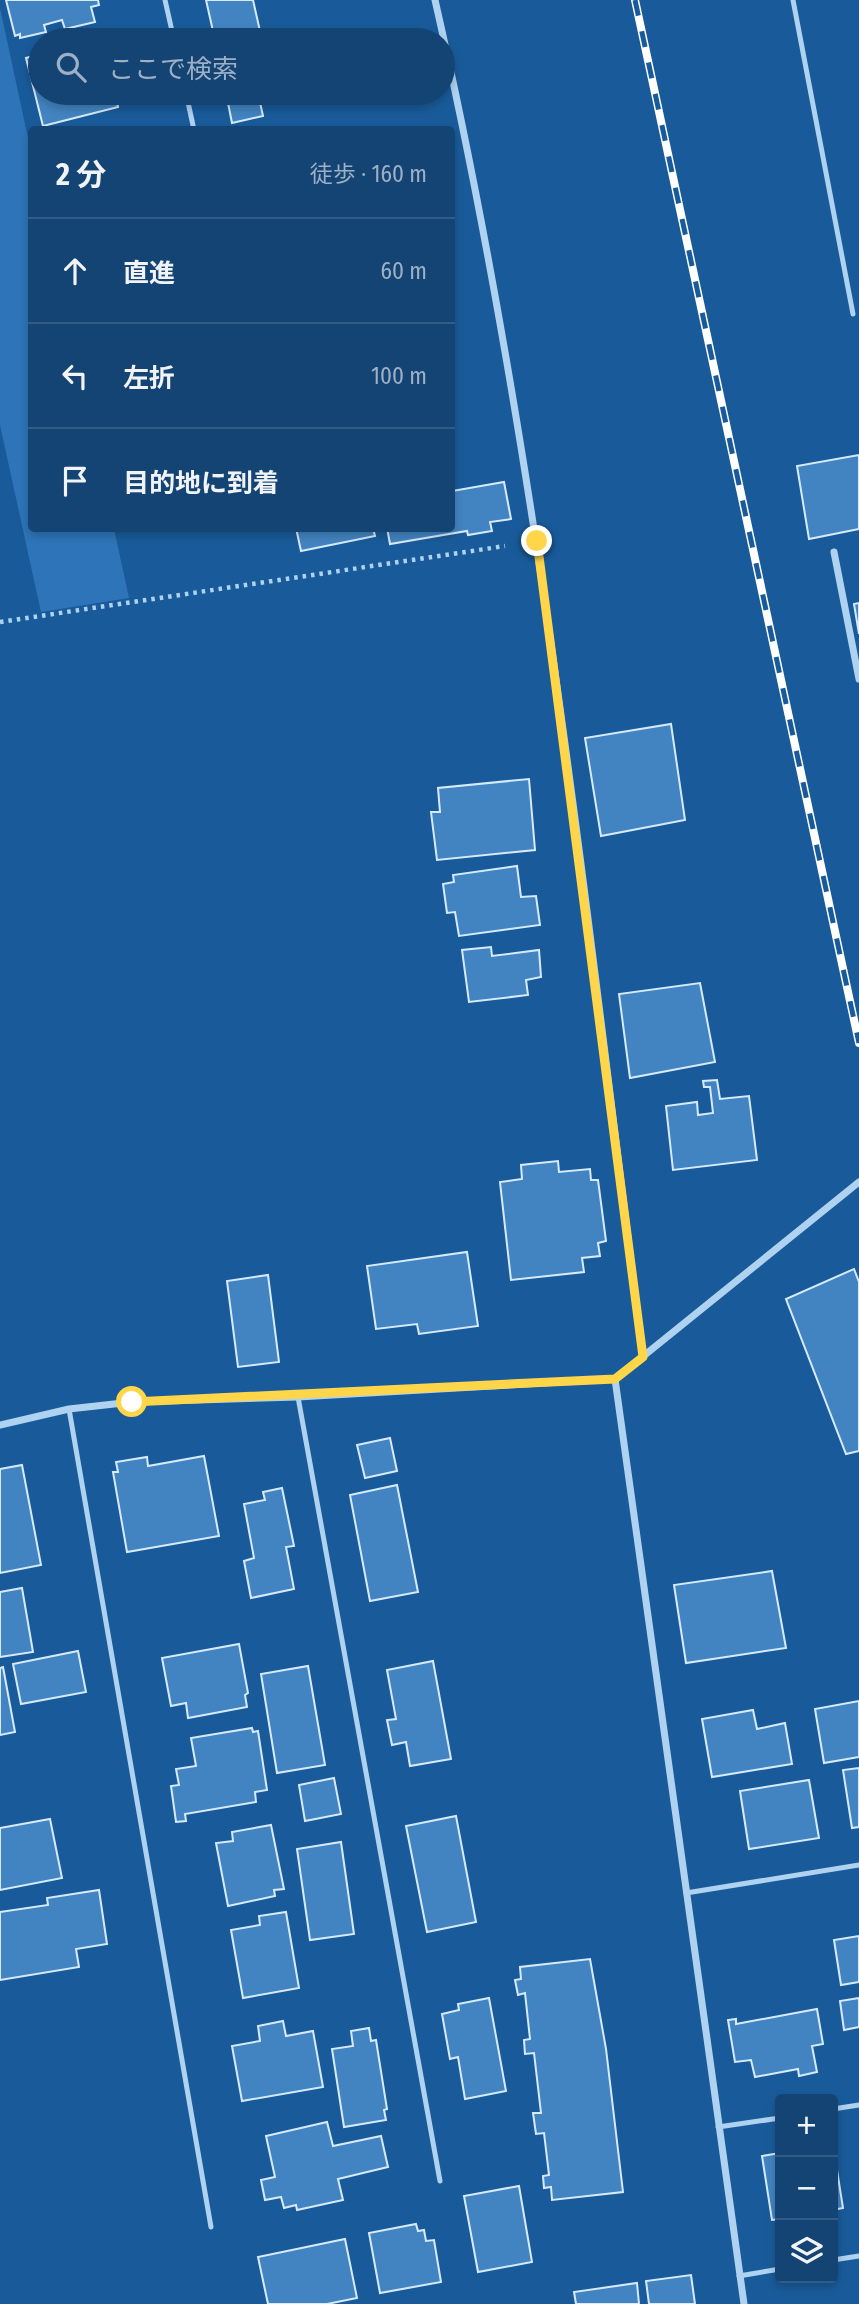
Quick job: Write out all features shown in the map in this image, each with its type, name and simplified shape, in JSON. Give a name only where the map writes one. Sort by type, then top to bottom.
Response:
[{"type":"street","points":[[435,0],[441,28]]},
{"type":"street","points":[[455,89],[537,541],[643,1357]]},
{"type":"street","points":[[834,552],[859,679]]},
{"type":"street","points":[[0,1425],[69,1409],[132,1402],[298,1397],[615,1379],[859,1182]]},
{"type":"street","points":[[615,1379],[744,2304]]},
{"type":"lane","points":[[165,0],[171,28]]},
{"type":"lane","points":[[793,0],[853,314]]},
{"type":"lane","points":[[189,105],[193,126]]},
{"type":"lane","points":[[298,1397],[440,2181]]},
{"type":"lane","points":[[69,1409],[211,2227]]},
{"type":"lane","points":[[686,1893],[859,1865]]},
{"type":"lane","points":[[838,2108],[859,2105]]},
{"type":"lane","points":[[718,2127],[775,2119]]},
{"type":"lane","points":[[838,2259],[859,2256]]},
{"type":"lane","points":[[739,2276],[775,2270]]},
{"type":"path","points":[[0,622],[537,541]]},
{"type":"shaded area","points":[[0,8],[28,138],[28,532],[115,532],[129,598],[41,612],[0,425]]},
{"type":"building","points":[[6,0],[98,0],[99,5],[91,7],[95,22],[65,28],[62,20],[44,25],[45,28],[28,28],[28,36],[15,36]]},
{"type":"building","points":[[206,0],[253,0],[259,28],[212,28]]},
{"type":"building","points":[[38,105],[118,105],[118,107],[43,126]]},
{"type":"building","points":[[228,105],[261,105],[263,116],[232,123]]},
{"type":"building","points":[[859,455],[859,529],[809,539],[797,466]]},
{"type":"building","points":[[504,482],[511,519],[490,522],[492,531],[468,535],[467,531],[390,544],[388,532],[455,532],[455,490]]},
{"type":"building","points":[[297,532],[374,532],[375,536],[301,551]]},
{"type":"building","points":[[859,603],[859,634],[854,604]]},
{"type":"building","points":[[671,724],[685,820],[601,836],[585,738]]},
{"type":"building","points":[[529,779],[535,850],[437,860],[431,812],[440,812],[438,788]]},
{"type":"building","points":[[517,866],[521,897],[536,896],[540,925],[459,936],[455,912],[447,913],[443,884],[454,882],[453,875]]},
{"type":"building","points":[[491,947],[492,956],[539,950],[541,977],[526,980],[528,995],[469,1002],[462,950]]},
{"type":"building","points":[[700,983],[715,1062],[630,1078],[619,994]]},
{"type":"building","points":[[717,1080],[720,1099],[749,1096],[757,1160],[673,1170],[666,1106],[697,1102],[698,1115],[713,1113],[710,1087],[704,1087],[703,1081]]},
{"type":"building","points":[[558,1161],[559,1172],[590,1169],[591,1180],[598,1180],[606,1241],[598,1243],[600,1256],[582,1258],[584,1272],[511,1280],[500,1182],[522,1179],[521,1165]]},
{"type":"building","points":[[467,1252],[478,1326],[419,1334],[417,1324],[376,1329],[367,1266]]},
{"type":"building","points":[[854,1269],[859,1282],[859,1451],[846,1454],[786,1299]]},
{"type":"building","points":[[268,1275],[279,1362],[238,1367],[227,1281]]},
{"type":"building","points":[[390,1438],[397,1471],[365,1478],[357,1445]]},
{"type":"building","points":[[204,1456],[219,1536],[127,1552],[113,1472],[118,1472],[116,1462],[147,1457],[148,1466]]},
{"type":"building","points":[[22,1465],[41,1565],[0,1573],[0,1469]]},
{"type":"building","points":[[397,1485],[418,1592],[370,1601],[350,1495]]},
{"type":"building","points":[[282,1488],[294,1546],[286,1547],[294,1589],[251,1598],[244,1561],[254,1558],[244,1504],[265,1500],[263,1492]]},
{"type":"building","points":[[772,1571],[786,1648],[686,1663],[674,1585]]},
{"type":"building","points":[[22,1588],[33,1652],[0,1657],[0,1592]]},
{"type":"building","points":[[239,1644],[248,1693],[245,1695],[247,1707],[188,1718],[186,1703],[171,1706],[162,1658]]},
{"type":"building","points":[[78,1651],[86,1692],[21,1704],[13,1664]]},
{"type":"building","points":[[433,1661],[451,1759],[410,1766],[406,1742],[392,1745],[387,1720],[396,1719],[387,1670]]},
{"type":"building","points":[[308,1666],[325,1765],[277,1773],[261,1674]]},
{"type":"building","points":[[3,1667],[15,1732],[0,1735],[0,1668]]},
{"type":"building","points":[[859,1701],[859,1757],[824,1763],[815,1709]]},
{"type":"building","points":[[753,1710],[757,1729],[785,1723],[792,1764],[712,1777],[702,1719]]},
{"type":"building","points":[[252,1728],[253,1732],[258,1731],[267,1790],[255,1792],[256,1802],[185,1814],[186,1821],[176,1822],[171,1786],[179,1785],[176,1769],[196,1766],[191,1738]]},
{"type":"building","points":[[859,1768],[859,1827],[852,1828],[843,1770]]},
{"type":"building","points":[[334,1778],[341,1814],[305,1821],[299,1785]]},
{"type":"building","points":[[809,1780],[819,1838],[749,1849],[740,1791]]},
{"type":"building","points":[[456,1816],[476,1922],[427,1932],[406,1826]]},
{"type":"building","points":[[50,1819],[62,1878],[0,1890],[0,1828]]},
{"type":"building","points":[[271,1825],[284,1889],[274,1890],[275,1896],[228,1906],[216,1843],[233,1841],[232,1832]]},
{"type":"building","points":[[341,1842],[354,1934],[310,1940],[297,1849]]},
{"type":"building","points":[[99,1890],[107,1944],[76,1949],[79,1967],[0,1980],[0,1912],[48,1905],[47,1898]]},
{"type":"building","points":[[286,1912],[299,1988],[243,1998],[231,1930],[260,1925],[259,1916]]},
{"type":"building","points":[[859,1936],[859,1982],[841,1985],[834,1940]]},
{"type":"building","points":[[590,1959],[606,2049],[623,2192],[552,2200],[551,2187],[544,2188],[543,2176],[549,2175],[544,2133],[536,2134],[533,2113],[541,2113],[534,2053],[525,2054],[524,2040],[530,2039],[525,1993],[518,1995],[515,1980],[521,1979],[520,1967]]},
{"type":"building","points":[[489,1998],[506,2091],[465,2099],[458,2057],[450,2059],[442,2014],[459,2010],[458,2004]]},
{"type":"building","points":[[859,1998],[859,2027],[844,2030],[840,2001]]},
{"type":"building","points":[[817,2009],[823,2044],[812,2046],[817,2072],[799,2076],[798,2069],[755,2077],[751,2060],[735,2062],[728,2020],[736,2019],[736,2024]]},
{"type":"building","points":[[283,2021],[286,2036],[313,2031],[323,2087],[242,2101],[232,2046],[260,2041],[258,2026]]},
{"type":"building","points":[[369,2028],[371,2041],[376,2040],[387,2109],[384,2110],[386,2120],[344,2127],[332,2049],[353,2046],[351,2031]]},
{"type":"building","points":[[327,2122],[333,2146],[381,2136],[388,2167],[338,2179],[343,2200],[297,2210],[296,2205],[284,2208],[281,2197],[265,2200],[261,2180],[275,2177],[266,2136]]},
{"type":"building","points":[[775,2154],[775,2220],[772,2220],[762,2156]]},
{"type":"building","points":[[838,2176],[843,2208],[838,2209]]},
{"type":"building","points":[[519,2186],[532,2262],[478,2272],[464,2196]]},
{"type":"building","points":[[416,2224],[418,2231],[424,2230],[426,2241],[434,2240],[441,2282],[380,2293],[369,2233]]},
{"type":"building","points":[[345,2239],[357,2298],[327,2304],[268,2304],[258,2257]]},
{"type":"building","points":[[691,2275],[695,2304],[649,2304],[646,2281]]},
{"type":"building","points":[[637,2283],[639,2304],[576,2304],[574,2292]]},
{"type":"railway","points":[[635,0],[859,1043]]},
{"type":"route","points":[[132,1402],[298,1397],[615,1379],[643,1357],[537,541]]}]
